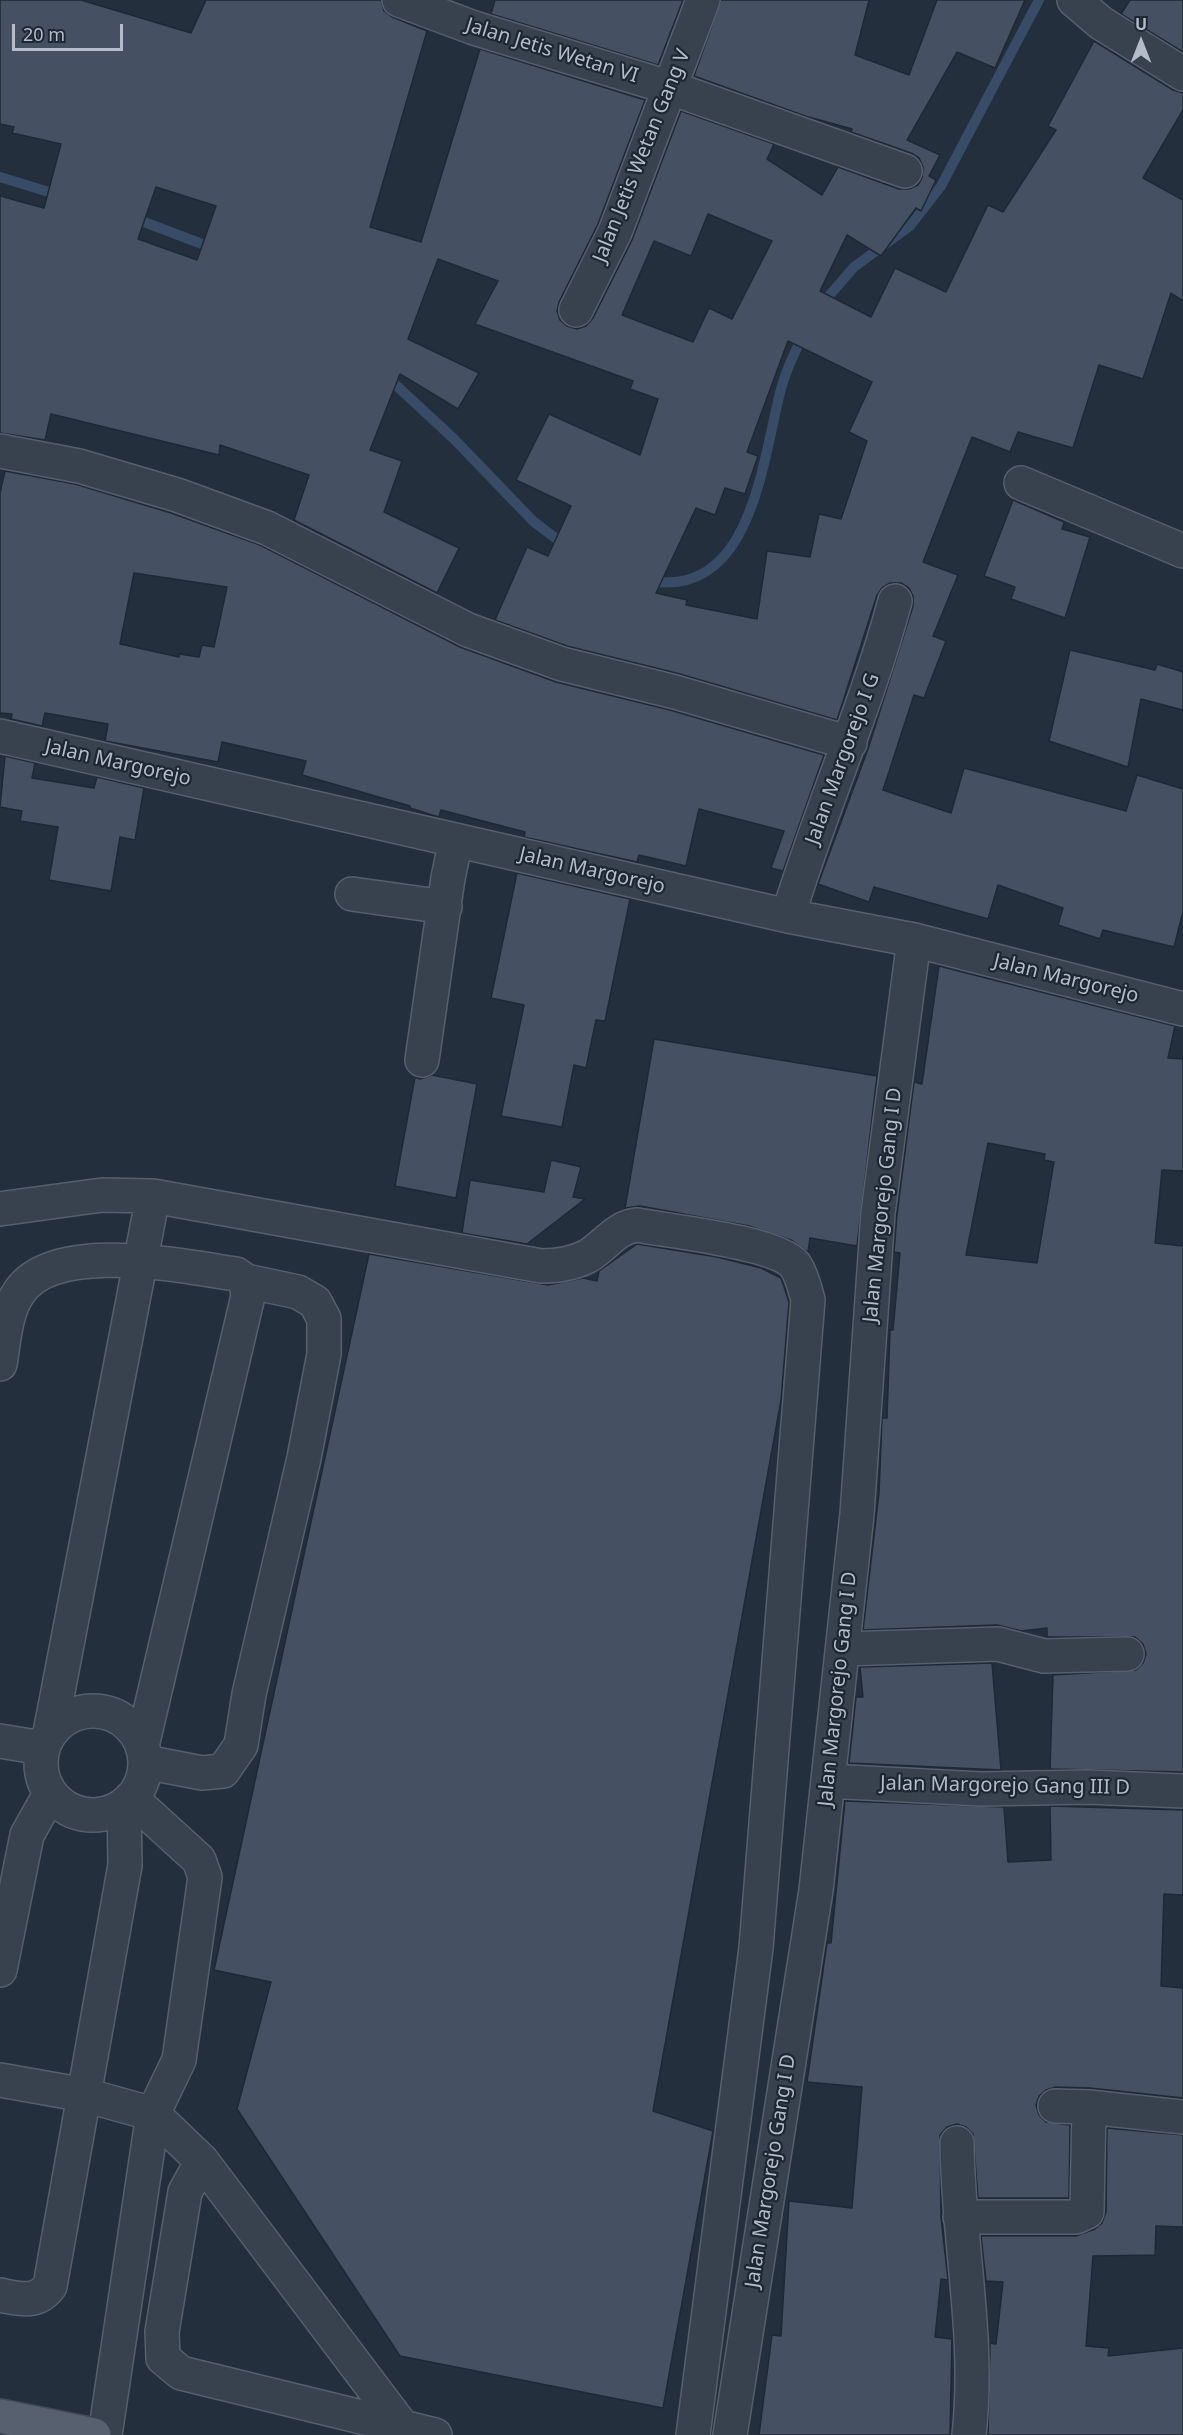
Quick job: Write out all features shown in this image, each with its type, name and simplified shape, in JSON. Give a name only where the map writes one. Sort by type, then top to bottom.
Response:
[{"type":"main road","points":[[0,2416],[94,2435]]},
{"type":"street","name":"Jalan Jetis Wetan VI","points":[[399,0],[474,28],[671,88],[905,171]]},
{"type":"street","name":"Jalan Jetis Wetan Gang V","points":[[576,310],[615,232],[703,0]]},
{"type":"street","points":[[1074,0],[1101,23],[1183,74]]},
{"type":"street","points":[[0,451],[79,466],[177,495],[267,528],[468,630],[562,664],[675,692],[850,743]]},
{"type":"street","points":[[1021,483],[1183,551]]},
{"type":"street","name":"Jalan Margorejo I G","points":[[788,916],[803,865],[880,657],[896,601]]},
{"type":"street","name":"Jalan Margorejo","points":[[0,736],[788,916],[914,940],[1183,1009]]},
{"type":"street","points":[[422,1060],[456,840]]},
{"type":"street","points":[[352,894],[445,907]]},
{"type":"street","name":"Jalan Margorejo Gang I D","points":[[730,2435],[816,1890],[857,1514],[878,1212],[914,940]]},
{"type":"street","points":[[0,1209],[102,1195],[153,1196],[541,1266],[557,1266],[577,1261],[589,1255],[620,1230],[637,1225],[759,1247],[783,1256],[794,1265],[803,1281],[808,1300],[756,1948],[693,2435]]},
{"type":"street","points":[[153,1196],[142,1261],[40,1764],[43,1779],[50,1794],[62,1806],[77,1813],[93,1815],[110,1813],[127,1801],[143,1778],[144,1754],[248,1296],[246,1281]]},
{"type":"street","points":[[0,1364],[11,1306],[19,1291],[33,1277],[49,1267],[71,1262],[142,1261],[236,1274],[246,1281],[298,1292],[315,1302],[324,1319],[324,1354],[304,1458],[249,1694],[241,1745],[223,1772],[202,1773],[144,1754],[135,1732],[123,1720],[109,1713],[92,1711],[76,1713],[61,1721],[46,1740]]},
{"type":"street","points":[[843,1649],[998,1644],[1044,1656],[1127,1654]]},
{"type":"street","points":[[0,1741],[46,1740]]},
{"type":"street","name":"Jalan Margorejo Gang III D","points":[[828,1781],[981,1789],[1088,1787],[1183,1791]]},
{"type":"street","points":[[0,1970],[27,1835],[50,1794]]},
{"type":"street","points":[[0,2295],[40,2297],[50,2286],[124,1865],[127,1801]]},
{"type":"street","points":[[105,2435],[153,2114],[179,2060],[205,1877],[199,1860],[127,1801]]},
{"type":"street","points":[[0,2080],[85,2095],[153,2114],[202,2161],[420,2432]]},
{"type":"street","points":[[1056,2106],[1183,2116]]},
{"type":"street","points":[[960,2217],[1076,2217],[1087,2212],[1089,2107]]},
{"type":"street","points":[[957,2143],[960,2217],[972,2326],[973,2372],[969,2435]]},
{"type":"street","points":[[202,2161],[185,2192],[162,2332],[163,2358],[181,2373],[420,2432]]},
{"type":"building","points":[[0,0],[81,0],[191,33],[206,0],[381,0],[384,11],[392,17],[427,31],[370,227],[421,242],[480,49],[645,100],[598,224],[559,302],[557,311],[560,320],[567,326],[577,329],[586,326],[593,318],[632,240],[681,111],[774,144],[767,159],[822,195],[838,167],[899,189],[909,189],[918,185],[922,178],[923,167],[919,158],[911,153],[851,132],[852,129],[805,116],[694,76],[721,0],[869,0],[855,55],[909,75],[937,0],[1025,0],[995,68],[957,52],[907,140],[940,155],[929,176],[936,180],[921,211],[916,208],[881,256],[847,235],[820,291],[871,317],[895,268],[946,292],[988,205],[1003,212],[1056,130],[1048,126],[1094,41],[1173,90],[1183,93],[1183,110],[1143,178],[1183,200],[1183,301],[1171,293],[1143,379],[1099,365],[1073,448],[1018,432],[1010,452],[972,437],[923,562],[958,575],[933,636],[946,641],[924,698],[914,695],[883,790],[951,813],[964,768],[1126,811],[1137,775],[1183,789],[1183,912],[1174,947],[1103,930],[1100,939],[1058,925],[1063,908],[998,885],[988,919],[874,887],[869,902],[818,884],[868,749],[913,606],[913,596],[909,588],[901,583],[890,583],[877,595],[837,720],[680,674],[567,646],[495,620],[527,547],[548,556],[571,506],[516,480],[549,414],[640,455],[658,399],[630,389],[633,381],[475,324],[498,281],[438,259],[408,339],[479,373],[458,409],[400,374],[370,450],[402,461],[384,512],[459,548],[437,593],[294,520],[309,475],[220,445],[219,455],[51,414],[45,440],[0,433],[0,196],[44,208],[61,144],[12,133],[14,127],[0,124]],"holes":[[[156,187],[216,206],[197,260],[138,239]],[[708,214],[772,241],[732,319],[709,308],[693,342],[622,315],[654,241],[691,256]],[[788,341],[872,382],[849,432],[867,441],[841,519],[819,514],[810,557],[767,551],[757,619],[686,605],[687,600],[656,593],[696,508],[715,515],[725,488],[745,494],[758,456],[747,452]]]},
{"type":"building","points":[[495,0],[683,0],[658,65],[491,14]]},
{"type":"building","points":[[1130,0],[1183,0],[1183,52],[1121,14]]},
{"type":"building","points":[[5,471],[75,484],[171,513],[260,545],[460,647],[556,682],[670,710],[824,755],[783,871],[771,868],[784,831],[699,809],[686,866],[639,855],[637,862],[524,837],[525,832],[441,810],[439,817],[432,815],[410,808],[410,806],[302,775],[306,761],[222,742],[218,762],[105,741],[108,724],[45,713],[42,726],[11,719],[12,714],[0,713],[0,493]],"holes":[[[134,573],[227,587],[214,647],[202,645],[199,657],[179,654],[179,657],[120,644]]]},
{"type":"building","points":[[1013,500],[1064,522],[1062,529],[1090,537],[1065,618],[1011,599],[1015,587],[984,576]]},
{"type":"building","points":[[1070,650],[1155,670],[1157,664],[1183,672],[1183,710],[1141,699],[1128,767],[1049,741]]},
{"type":"building","points":[[5,756],[35,763],[32,778],[94,788],[97,777],[144,788],[135,840],[120,837],[111,891],[49,880],[58,827],[20,821],[22,811],[0,807]]},
{"type":"building","points":[[517,873],[630,899],[605,1021],[596,1020],[586,1068],[574,1065],[562,1127],[501,1116],[524,1005],[491,998]]},
{"type":"building","points":[[939,966],[1175,1026],[1168,1058],[1183,1059],[1183,1171],[1162,1170],[1155,1243],[1183,1246],[1183,1772],[1050,1769],[1053,1675],[1136,1670],[1143,1663],[1146,1654],[1143,1644],[1135,1637],[1047,1637],[1047,1628],[1021,1631],[997,1625],[863,1630],[879,1493],[882,1418],[887,1418],[890,1330],[893,1330],[900,1253],[894,1252],[897,1215],[914,1082],[922,1084]],"holes":[[[988,1143],[1045,1154],[1044,1160],[1054,1162],[1037,1263],[966,1255]]]},
{"type":"building","points":[[654,1039],[877,1076],[857,1246],[810,1238],[808,1252],[791,1240],[749,1226],[640,1206],[625,1208]]},
{"type":"building","points":[[432,1075],[477,1084],[456,1198],[395,1186],[415,1077],[420,1079]]},
{"type":"building","points":[[551,1160],[581,1167],[573,1197],[585,1199],[527,1244],[462,1233],[470,1180],[544,1192]]},
{"type":"building","points":[[637,1244],[717,1257],[761,1268],[781,1278],[789,1302],[781,1400],[653,2111],[713,2131],[663,2408],[400,2356],[237,2109],[271,1982],[214,1970],[369,1254],[548,1285],[583,1278],[597,1281],[599,1271]]},
{"type":"building","points":[[992,1663],[1001,1770],[849,1763],[856,1697],[863,1697],[860,1667]]},
{"type":"building","points":[[845,1801],[1004,1807],[1008,1862],[1051,1860],[1050,1806],[1183,1810],[1183,1895],[1164,1894],[1161,1986],[1183,1988],[1183,2098],[1090,2088],[1056,2087],[1046,2090],[1039,2096],[1036,2105],[1039,2115],[1046,2122],[1070,2125],[1069,2198],[978,2198],[973,2134],[966,2127],[957,2124],[947,2127],[940,2135],[941,2218],[948,2280],[941,2279],[935,2337],[952,2339],[950,2435],[759,2435],[772,2335],[781,2336],[789,2201],[852,2208],[862,2087],[807,2082],[827,1943],[831,1943]]},
{"type":"building","points":[[1107,2128],[1183,2135],[1183,2227],[1156,2226],[1155,2255],[1093,2256],[1086,2346],[1109,2348],[1108,2356],[1183,2348],[1183,2435],[988,2435],[990,2343],[996,2344],[1003,2282],[986,2281],[981,2236],[1076,2236],[1095,2229],[1102,2223],[1106,2212]]},
{"type":"waterway","points":[[821,305],[854,267],[910,226],[941,186],[1039,0]]},
{"type":"waterway","points":[[0,177],[62,196]]},
{"type":"waterway","points":[[131,217],[215,249]]},
{"type":"waterway","points":[[648,581],[683,581],[710,569],[731,547],[747,518],[758,486],[783,382],[804,334]]},
{"type":"waterway","points":[[385,375],[454,439],[533,521],[567,547]]}]
